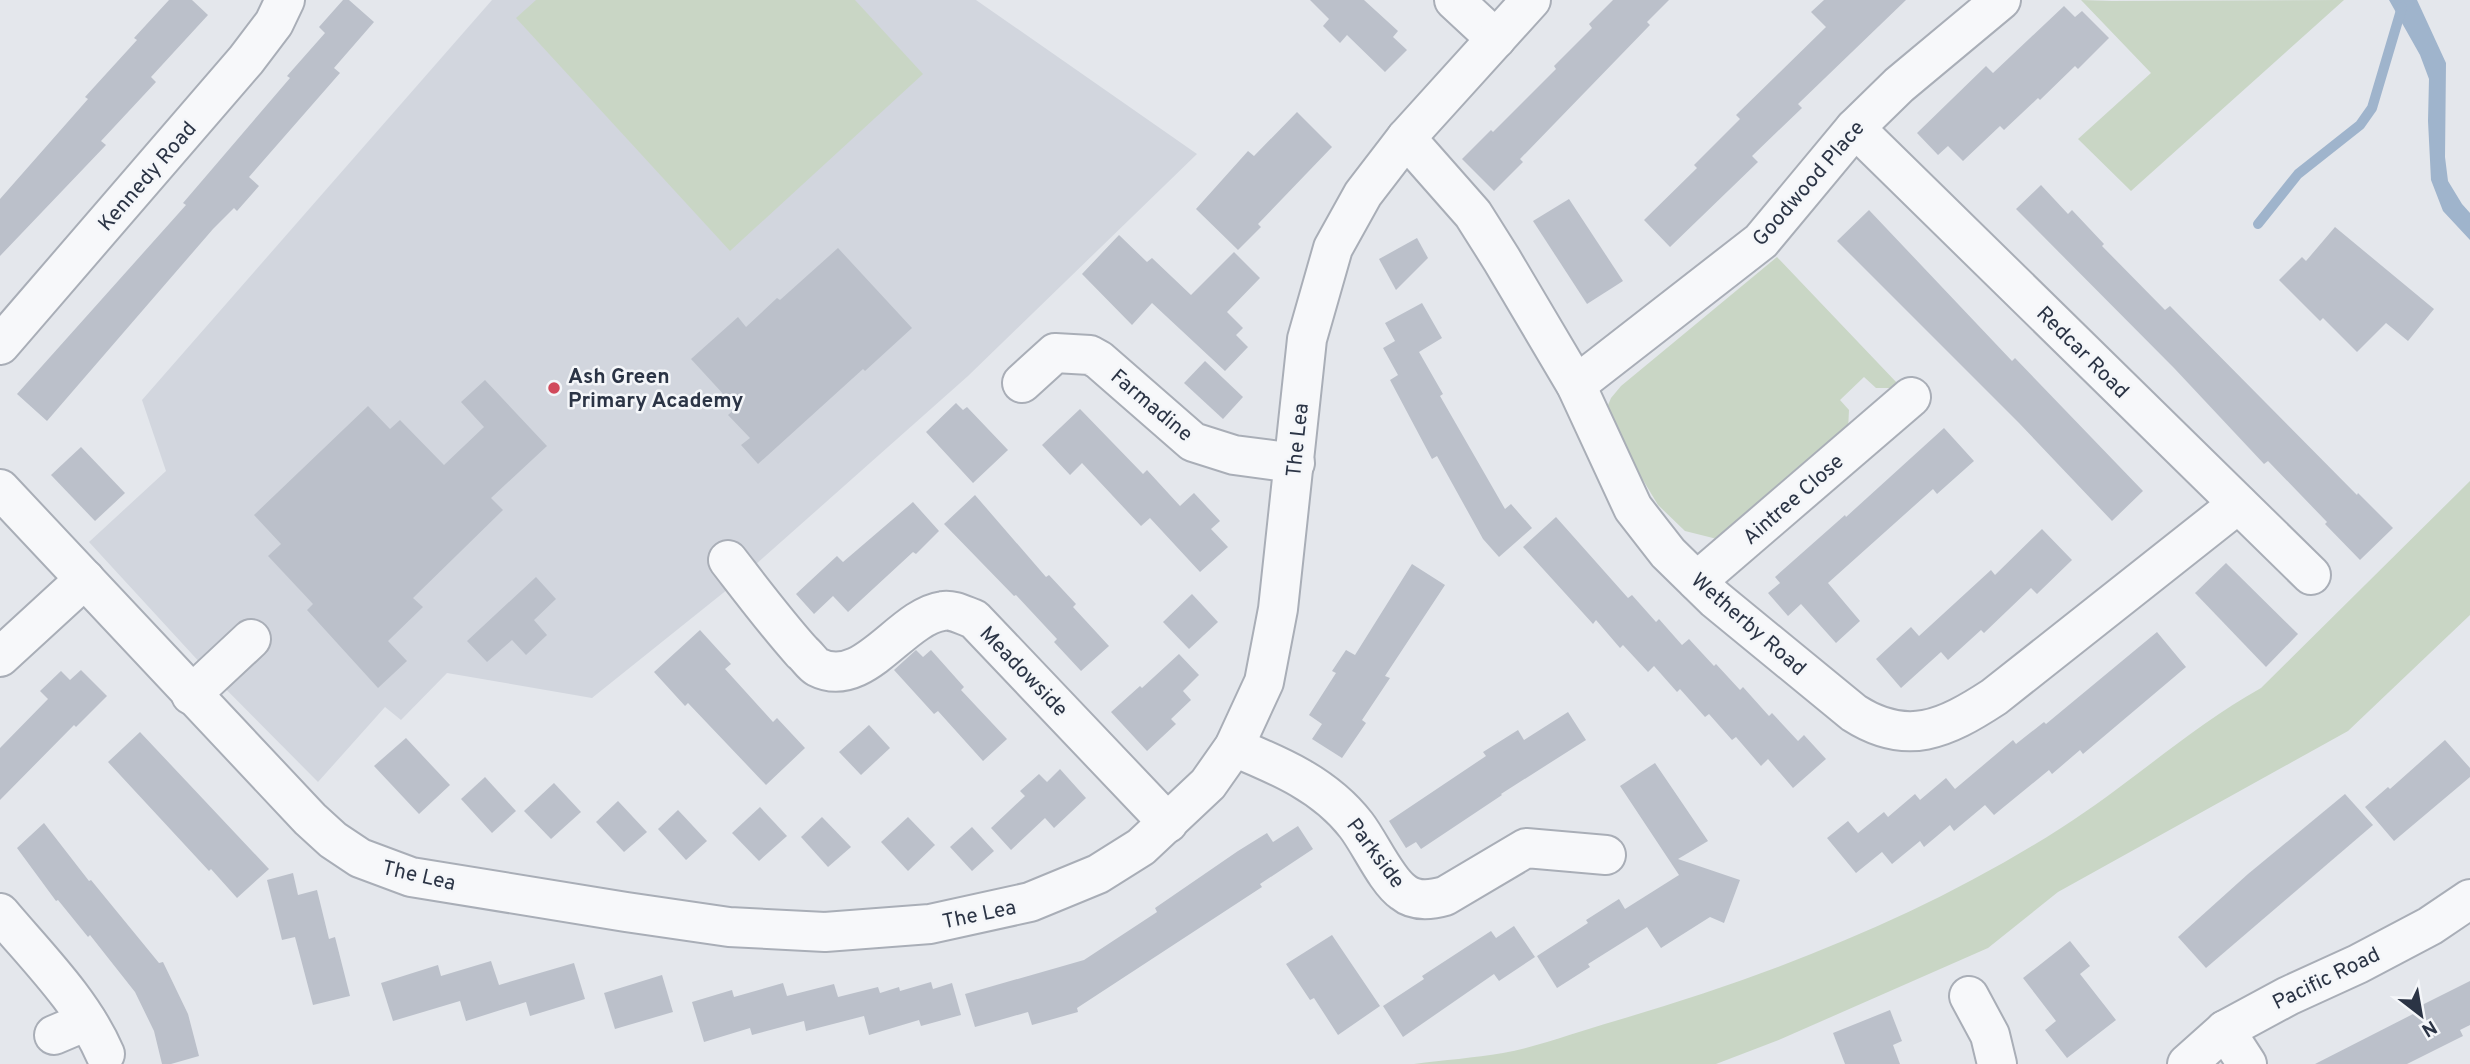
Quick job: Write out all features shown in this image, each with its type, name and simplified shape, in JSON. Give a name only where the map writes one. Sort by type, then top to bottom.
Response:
[{"type":"street","name":"Kennedy Road","points":[[0,345],[246,60],[274,23],[285,0]]},
{"type":"street","points":[[1454,0],[1496,39]]},
{"type":"street","name":"The Lea","points":[[0,489],[310,819],[333,840],[376,866],[411,877],[729,927],[825,932],[880,929],[930,924],[1018,905],[1098,874],[1140,847],[1208,784],[1234,747],[1264,682],[1273,644],[1307,339],[1333,248],[1363,194],[1406,138],[1531,0]]},
{"type":"street","name":"Goodwood Place","points":[[1576,385],[1761,241],[1855,128],[1899,85],[2001,0]]},
{"type":"street","name":"Redcar Road","points":[[1855,128],[2311,575]]},
{"type":"street","name":"Wetherby Road","points":[[1406,138],[1473,214],[1576,385],[1633,508],[1668,553],[1715,599],[1854,713],[1875,726],[1917,732],[1970,712],[1994,697],[2238,504]]},
{"type":"street","name":"Farmadine","points":[[1022,383],[1055,353],[1090,355],[1193,442],[1234,456],[1295,463]]},
{"type":"street","name":"Aintree Close","points":[[1697,581],[1891,405]]},
{"type":"street","name":"Meadowside","points":[[728,560],[787,636],[817,667],[833,671],[850,671],[875,656],[920,617],[946,610],[974,618],[1168,823]]},
{"type":"street","points":[[0,657],[85,579]]},
{"type":"street","points":[[191,695],[251,639]]},
{"type":"street","name":"Parkside","points":[[1234,747],[1276,764],[1332,799],[1355,824],[1396,885],[1410,896],[1432,900],[1445,896],[1526,848],[1606,855]]},
{"type":"street","name":"Pacific Road","points":[[2188,1064],[2225,1030],[2430,926],[2470,899]]},
{"type":"street","points":[[0,913],[63,988],[71,1028],[105,1054]]},
{"type":"street","points":[[1969,996],[1983,1047]]},
{"type":"street","points":[[2225,1030],[2246,1064]]},
{"type":"shaded area","name":"Ash Green Primary Academy","points":[[492,0],[976,0],[1197,154],[968,376],[728,589],[592,698],[447,673],[401,720],[385,707],[318,782],[203,666],[89,542],[166,471],[142,400]]},
{"type":"green space","points":[[536,0],[855,0],[923,74],[730,251],[516,18]]},
{"type":"green space","points":[[2081,0],[2344,0],[2131,191],[2078,139],[2151,73]]},
{"type":"green space","points":[[1777,257],[1898,384],[1892,388],[1876,388],[1864,377],[1840,400],[1849,410],[1848,430],[1717,539],[1685,531],[1658,505],[1604,415],[1611,398],[1621,386]]},
{"type":"green space","points":[[2470,481],[2470,615],[2348,731],[2058,892],[1988,948],[1781,1039],[1716,1064],[1414,1064],[1517,1050],[1731,984],[1901,916],[2009,860],[2086,811],[2210,721],[2261,688]]},
{"type":"water","points":[[2389,0],[2417,0],[2446,63],[2445,157],[2448,181],[2470,213],[2470,240],[2443,211],[2431,180],[2429,79],[2420,55]]},
{"type":"building","points":[[169,0],[192,0],[208,15],[151,77],[156,82],[101,141],[106,145],[0,256],[0,199],[88,99],[85,97]]},
{"type":"building","points":[[343,0],[349,0],[374,22],[334,68],[340,73],[249,177],[259,186],[237,211],[234,208],[213,229],[47,421],[17,394],[186,205],[183,203],[325,33],[319,27]]},
{"type":"building","points":[[1310,0],[1364,0],[1398,31],[1393,37],[1407,50],[1385,72],[1347,35],[1340,43],[1323,26],[1329,19]]},
{"type":"building","points":[[1613,0],[1669,0],[1647,22],[1650,25],[1520,159],[1523,162],[1494,191],[1462,159],[1556,69],[1554,66],[1592,28],[1589,24]]},
{"type":"building","points":[[1824,0],[1906,0],[1798,104],[1802,108],[1752,156],[1758,162],[1670,247],[1644,220],[1697,168],[1694,165],[1740,119],[1736,115],[1826,27],[1811,12]]},
{"type":"building","points":[[2064,6],[2075,17],[2082,11],[2109,38],[2078,69],[2075,66],[2004,130],[2000,126],[1963,161],[1948,146],[1938,155],[1917,133],[1986,66],[1993,73]]},
{"type":"building","points":[[1297,112],[1332,147],[1258,224],[1261,227],[1238,250],[1196,209],[1248,151],[1254,156]]},
{"type":"building","points":[[2041,185],[2068,214],[2072,210],[2104,244],[2102,246],[2165,310],[2170,306],[2393,528],[2360,560],[2268,461],[2264,464],[2174,368],[2016,209]]},
{"type":"building","points":[[1569,199],[1623,281],[1587,304],[1533,221]]},
{"type":"building","points":[[1869,210],[2012,361],[2015,358],[2143,491],[2112,521],[2019,423],[1837,241]]},
{"type":"building","points":[[2335,227],[2434,309],[2408,341],[2386,323],[2357,352],[2323,318],[2320,321],[2279,280],[2302,257],[2306,261]]},
{"type":"building","points":[[1119,235],[1147,262],[1152,258],[1191,295],[1234,252],[1260,278],[1227,312],[1243,328],[1236,335],[1248,347],[1225,371],[1152,303],[1132,325],[1082,274]]},
{"type":"building","points":[[1417,238],[1428,258],[1396,290],[1379,259]]},
{"type":"building","points":[[838,248],[912,328],[758,464],[741,445],[750,438],[728,415],[736,408],[691,359],[738,317],[746,327]]},
{"type":"building","points":[[1422,303],[1442,338],[1419,352],[1443,394],[1440,396],[1505,509],[1511,504],[1532,528],[1499,557],[1483,539],[1437,456],[1432,459],[1390,380],[1398,375],[1383,348],[1395,341],[1385,323]]},
{"type":"building","points":[[1205,361],[1243,397],[1223,419],[1184,383]]},
{"type":"building","points":[[485,380],[547,446],[491,498],[503,510],[413,598],[423,607],[388,641],[407,661],[378,688],[307,610],[313,604],[268,556],[281,544],[254,515],[368,406],[390,429],[400,420],[444,465],[484,427],[461,402]]},
{"type":"building","points":[[956,403],[963,410],[967,407],[1008,450],[973,483],[926,432]]},
{"type":"building","points":[[1080,409],[1143,474],[1147,470],[1180,506],[1194,493],[1220,521],[1211,529],[1228,547],[1200,572],[1150,518],[1141,526],[1082,463],[1070,475],[1042,445]]},
{"type":"building","points":[[1944,428],[1974,461],[1937,494],[1933,489],[1828,583],[1860,621],[1836,643],[1801,604],[1788,616],[1768,593],[1780,583],[1775,577]]},
{"type":"building","points":[[81,447],[125,493],[95,521],[51,475]]},
{"type":"building","points":[[975,495],[1046,577],[1049,575],[1076,604],[1073,607],[1109,646],[1081,671],[1054,642],[1057,639],[1016,595],[1014,596],[944,524]]},
{"type":"building","points":[[913,502],[939,531],[848,612],[833,596],[814,614],[796,594],[837,556],[843,562]]},
{"type":"building","points":[[1556,517],[1628,598],[1632,595],[1656,622],[1659,619],[1682,645],[1689,639],[1740,690],[1743,687],[1769,716],[1772,713],[1798,741],[1804,735],[1826,759],[1793,788],[1768,759],[1761,766],[1736,737],[1732,740],[1709,714],[1705,717],[1680,689],[1677,692],[1654,666],[1648,672],[1623,645],[1620,648],[1596,620],[1593,624],[1523,547]]},
{"type":"building","points":[[2042,529],[2072,560],[2037,594],[2031,588],[1984,633],[1981,630],[1948,660],[1941,652],[1901,688],[1876,659],[1911,627],[1919,636],[1991,570],[1995,575]]},
{"type":"building","points":[[2226,563],[2298,634],[2266,667],[2195,593]]},
{"type":"building","points":[[1412,564],[1445,585],[1385,676],[1390,678],[1362,720],[1366,723],[1342,758],[1312,739],[1322,724],[1309,715],[1336,673],[1332,671],[1346,650],[1355,655]]},
{"type":"building","points":[[536,577],[556,599],[534,620],[547,635],[526,655],[512,640],[487,662],[467,641]]},
{"type":"building","points":[[1192,594],[1218,622],[1189,649],[1163,622]]},
{"type":"building","points":[[700,630],[731,664],[725,669],[773,722],[777,718],[805,748],[766,785],[688,703],[685,706],[654,672]]},
{"type":"building","points":[[2157,632],[2186,667],[2083,754],[2080,750],[2052,774],[2049,770],[1994,815],[1985,805],[1954,831],[1950,825],[1924,847],[1920,841],[1892,864],[1882,852],[1856,873],[1827,838],[1848,821],[1858,833],[1884,812],[1888,817],[1915,794],[1920,800],[1946,778],[1955,789],[2013,740],[2016,744],[2044,722],[2046,724]]},
{"type":"building","points":[[916,650],[923,657],[931,650],[964,687],[961,690],[1007,739],[983,761],[938,711],[934,714],[894,670]]},
{"type":"building","points":[[1179,654],[1199,675],[1183,691],[1191,700],[1171,719],[1176,724],[1147,751],[1111,712]]},
{"type":"building","points":[[81,670],[107,696],[76,727],[74,725],[0,800],[0,748],[48,699],[40,691],[61,671],[70,680]]},
{"type":"building","points":[[1568,712],[1586,740],[1421,849],[1416,842],[1406,848],[1389,821],[1486,756],[1483,752],[1518,730],[1524,740]]},
{"type":"building","points":[[869,725],[890,748],[861,775],[839,752]]},
{"type":"building","points":[[140,732],[269,869],[237,898],[108,762]]},
{"type":"building","points":[[406,738],[450,785],[419,814],[374,766]]},
{"type":"building","points":[[2445,740],[2470,768],[2470,777],[2394,841],[2365,807],[2388,787],[2390,789]]},
{"type":"building","points":[[1655,763],[1708,841],[1678,859],[1740,880],[1724,923],[1710,917],[1661,948],[1647,927],[1588,964],[1590,967],[1557,988],[1537,956],[1619,899],[1625,909],[1679,875],[1620,786]]},
{"type":"building","points":[[1060,769],[1086,798],[1054,828],[1045,818],[1011,850],[991,828],[1025,796],[1020,791],[1039,774],[1047,782]]},
{"type":"building","points":[[485,777],[516,811],[492,833],[461,799]]},
{"type":"building","points":[[554,783],[581,812],[551,839],[524,811]]},
{"type":"building","points":[[2345,794],[2373,825],[2206,968],[2178,937],[2248,874]]},
{"type":"building","points":[[618,801],[647,832],[624,852],[596,822]]},
{"type":"building","points":[[760,807],[787,836],[759,861],[732,833]]},
{"type":"building","points":[[678,810],[707,841],[686,860],[658,829]]},
{"type":"building","points":[[822,817],[851,847],[828,867],[801,837]]},
{"type":"building","points":[[908,817],[935,845],[908,871],[881,842]]},
{"type":"building","points":[[44,823],[159,963],[163,962],[188,1014],[199,1056],[162,1064],[154,1031],[135,992],[90,935],[88,937],[58,900],[56,901],[17,848]]},
{"type":"building","points":[[1298,826],[1313,849],[1260,884],[1262,887],[1077,1008],[1078,1012],[1032,1025],[1028,1012],[975,1027],[965,994],[1084,960],[1157,912],[1155,908],[1238,851],[1267,833],[1273,842]]},
{"type":"building","points":[[972,827],[994,851],[972,871],[950,847]]},
{"type":"building","points":[[293,873],[298,895],[317,890],[329,939],[335,937],[350,996],[313,1005],[295,937],[282,940],[267,880]]},
{"type":"building","points":[[1514,926],[1535,957],[1499,981],[1494,974],[1403,1037],[1383,1006],[1424,979],[1422,976],[1491,931],[1496,938]]},
{"type":"building","points":[[1332,935],[1380,1006],[1338,1035],[1314,998],[1310,1000],[1286,964]]},
{"type":"building","points":[[2070,941],[2090,966],[2080,974],[2116,1020],[2067,1058],[2045,1030],[2056,1021],[2023,978]]},
{"type":"building","points":[[491,961],[499,985],[574,963],[585,999],[530,1016],[526,1002],[466,1021],[460,1001],[393,1021],[381,983],[438,965],[441,976]]},
{"type":"building","points":[[662,975],[673,1012],[615,1029],[604,993]]},
{"type":"building","points":[[2470,981],[2470,1025],[2460,1030],[2463,1036],[2407,1064],[2315,1064],[2417,1012],[2416,1008]]},
{"type":"building","points":[[931,982],[933,989],[952,983],[961,1015],[921,1026],[919,1020],[869,1035],[864,1016],[806,1031],[804,1021],[752,1035],[750,1028],[704,1042],[692,1002],[732,990],[734,997],[783,983],[787,996],[834,984],[838,997],[878,987],[880,993],[899,987],[900,991]]},
{"type":"building","points":[[1890,1010],[1902,1041],[1893,1045],[1900,1064],[1845,1064],[1833,1033]]},
{"type":"waterway","points":[[2258,224],[2298,174],[2360,125],[2372,108],[2402,7]]},
{"type":"place","name":"Ash Green Primary Academy","points":[[554,388]]}]
